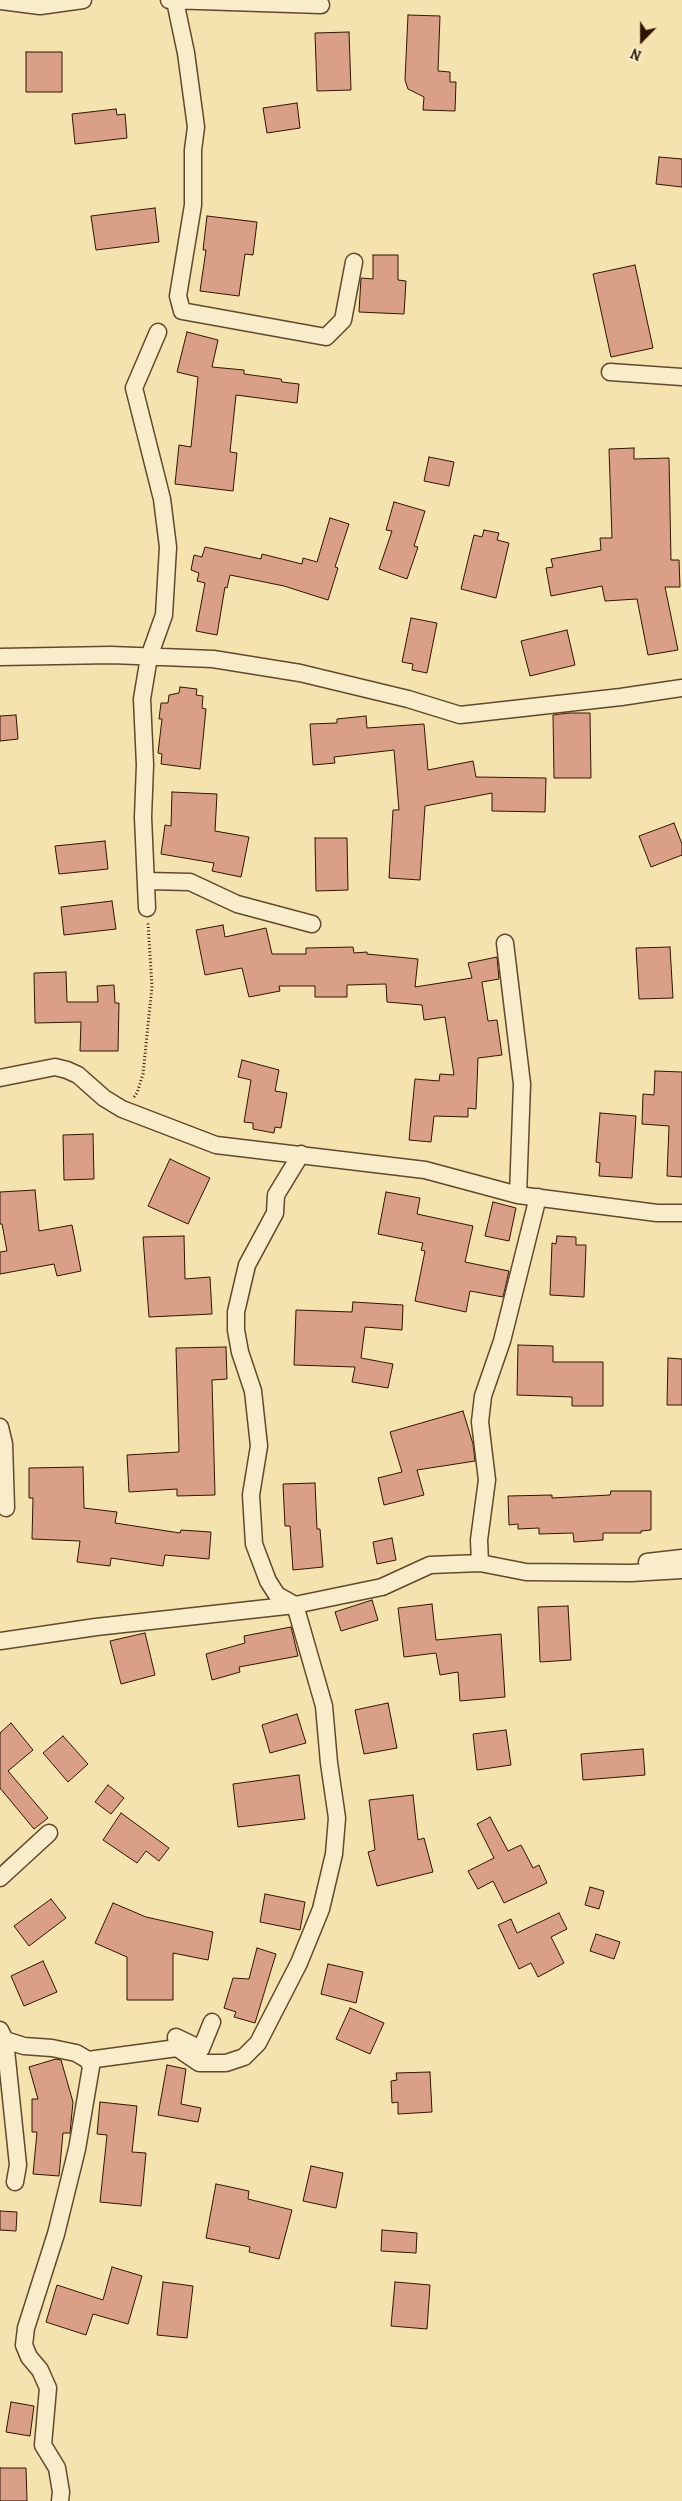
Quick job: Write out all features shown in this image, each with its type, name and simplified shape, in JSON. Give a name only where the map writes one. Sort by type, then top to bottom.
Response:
[{"type":"street","points":[[0,1],[40,6],[84,0]]},
{"type":"street","points":[[321,5],[172,1],[186,54],[196,127],[193,150],[193,205],[178,296],[182,311],[326,337],[343,320],[354,262]]},
{"type":"street","points":[[147,908],[143,817],[145,765],[142,699],[149,657],[164,615],[168,547],[162,499],[134,388],[158,332]]},
{"type":"street","points":[[610,372],[682,377]]},
{"type":"street","points":[[0,657],[213,659],[300,673],[408,699],[460,715],[621,697],[682,688]]},
{"type":"street","points":[[147,881],[190,882],[237,904],[312,924]]},
{"type":"street","points":[[505,943],[522,1084],[518,1195]]},
{"type":"street","points":[[0,1078],[55,1067],[67,1070],[78,1075],[104,1098],[122,1109],[216,1145],[425,1170],[518,1195],[657,1213],[682,1213]]},
{"type":"street","points":[[88,2060],[178,2048],[199,2063],[226,2063],[244,2057],[258,2043],[299,1963],[321,1908],[334,1854],[337,1818],[329,1763],[324,1706],[295,1605],[277,1595],[268,1581],[254,1544],[251,1495],[258,1446],[253,1391],[240,1352],[236,1330],[236,1312],[248,1265],[275,1213],[276,1195],[301,1154]]},
{"type":"street","points":[[480,1563],[479,1540],[487,1480],[480,1422],[483,1396],[502,1341],[538,1197]]},
{"type":"street","points":[[0,1427],[6,1508]]},
{"type":"street","points":[[645,1562],[682,1558]]},
{"type":"street","points":[[0,1641],[96,1627],[295,1605],[382,1586],[430,1565],[480,1563],[526,1572],[631,1573],[682,1570]]},
{"type":"street","points":[[0,1878],[49,1834]]},
{"type":"street","points":[[178,2048],[176,2037],[201,2049],[212,2022]]},
{"type":"street","points":[[3,2035],[24,2046],[52,2048],[76,2053],[88,2060],[91,2067],[76,2149],[56,2234],[26,2328],[24,2345],[29,2358],[40,2370],[48,2388],[43,2445],[57,2468],[61,2492],[60,2501]]},
{"type":"street","points":[[3,2035],[18,2165],[15,2182]]},
{"type":"path","points":[[122,1109],[137,1093],[143,1074],[152,986],[147,908]]},
{"type":"building","points":[[408,15],[440,16],[438,71],[450,72],[450,82],[456,82],[455,111],[423,110],[424,97],[408,89],[405,80]]},
{"type":"building","points":[[349,32],[351,90],[317,91],[315,33]]},
{"type":"building","points":[[26,52],[62,52],[62,92],[26,92]]},
{"type":"building","points":[[297,103],[300,128],[267,133],[263,108]]},
{"type":"building","points":[[116,109],[117,115],[125,114],[127,138],[75,144],[72,114]]},
{"type":"building","points":[[659,157],[682,159],[682,187],[656,184]]},
{"type":"building","points":[[155,208],[159,242],[96,250],[91,216]]},
{"type":"building","points":[[207,216],[257,222],[253,255],[245,254],[239,296],[200,291],[206,250],[203,250]]},
{"type":"building","points":[[373,255],[398,255],[398,280],[406,281],[404,314],[359,312],[361,278],[373,279]]},
{"type":"building","points":[[635,265],[653,348],[611,357],[593,274]]},
{"type":"building","points":[[187,332],[218,340],[212,367],[244,370],[244,374],[281,379],[282,382],[299,384],[297,403],[236,395],[230,452],[237,453],[233,491],[175,484],[179,445],[191,447],[198,377],[177,372]]},
{"type":"building","points":[[634,448],[634,459],[669,458],[671,560],[679,560],[680,587],[665,587],[678,650],[648,655],[637,599],[605,601],[602,586],[551,596],[546,568],[553,567],[551,559],[601,550],[600,538],[612,538],[609,449]]},
{"type":"building","points":[[429,457],[454,462],[449,486],[424,481]]},
{"type":"building","points":[[394,502],[425,511],[414,546],[418,547],[407,579],[379,569],[392,531],[386,530]]},
{"type":"building","points":[[330,518],[349,524],[335,567],[338,568],[328,600],[284,586],[230,575],[227,588],[225,587],[217,635],[196,631],[205,583],[197,581],[199,573],[191,570],[194,555],[202,557],[205,547],[261,559],[262,554],[302,564],[303,558],[317,562]]},
{"type":"building","points":[[484,530],[499,533],[497,540],[509,543],[496,598],[461,589],[474,535],[482,537]]},
{"type":"building","points":[[411,618],[437,623],[427,673],[412,670],[413,664],[402,662]]},
{"type":"building","points":[[567,630],[575,665],[530,676],[521,641]]},
{"type":"building","points":[[180,687],[197,689],[196,695],[203,696],[202,708],[206,709],[200,769],[161,764],[162,754],[158,753],[162,719],[159,719],[161,703],[168,703],[169,695],[179,693]]},
{"type":"building","points":[[590,713],[591,778],[554,778],[553,715]]},
{"type":"building","points":[[16,715],[18,739],[0,741],[0,716]]},
{"type":"building","points":[[366,716],[367,728],[424,724],[428,770],[473,761],[476,777],[546,778],[545,812],[492,811],[492,793],[425,806],[420,880],[389,878],[393,810],[399,810],[394,750],[334,757],[335,763],[313,765],[310,724],[337,723],[337,719]]},
{"type":"building","points":[[172,792],[217,794],[215,831],[249,837],[241,877],[212,871],[214,863],[161,854],[165,825],[171,826]]},
{"type":"building","points":[[674,823],[682,844],[682,855],[651,867],[639,836]]},
{"type":"building","points":[[315,838],[347,838],[348,890],[316,891]]},
{"type":"building","points":[[105,841],[108,869],[59,874],[55,846]]},
{"type":"building","points":[[112,901],[116,929],[64,935],[61,907]]},
{"type":"building","points":[[223,925],[225,937],[266,928],[272,954],[306,954],[306,948],[353,947],[354,953],[367,952],[367,954],[418,959],[415,987],[472,978],[468,963],[497,957],[499,979],[482,982],[488,1021],[497,1020],[502,1055],[478,1058],[476,1109],[468,1108],[468,1117],[434,1116],[431,1142],[409,1140],[415,1079],[439,1081],[440,1074],[454,1075],[445,1017],[424,1020],[422,1005],[387,1002],[386,984],[347,985],[347,997],[315,997],[315,986],[279,986],[280,991],[249,997],[242,968],[205,975],[196,930]]},
{"type":"building","points":[[670,947],[673,998],[639,999],[636,948]]},
{"type":"building","points":[[66,972],[67,1002],[98,1002],[97,986],[114,985],[115,1003],[119,1003],[118,1051],[80,1051],[81,1022],[35,1023],[34,973]]},
{"type":"building","points":[[242,1060],[279,1070],[275,1091],[287,1093],[281,1128],[275,1127],[274,1133],[253,1129],[253,1123],[244,1122],[251,1080],[238,1077]]},
{"type":"building","points":[[655,1071],[682,1072],[682,1177],[667,1176],[669,1126],[642,1124],[643,1094],[654,1095]]},
{"type":"building","points":[[600,1113],[636,1116],[632,1178],[599,1176],[600,1163],[596,1162]]},
{"type":"building","points":[[93,1134],[94,1179],[64,1180],[63,1135]]},
{"type":"building","points":[[170,1159],[210,1178],[188,1224],[148,1206]]},
{"type":"building","points":[[35,1190],[39,1231],[72,1225],[81,1271],[57,1276],[54,1264],[0,1274],[0,1252],[7,1251],[2,1224],[0,1224],[0,1192]]},
{"type":"building","points":[[386,1192],[420,1198],[417,1214],[473,1226],[465,1262],[509,1271],[503,1297],[470,1291],[466,1312],[415,1301],[425,1251],[421,1250],[423,1243],[378,1234]]},
{"type":"building","points":[[493,1202],[516,1208],[509,1241],[485,1236]]},
{"type":"building","points":[[184,1236],[185,1279],[210,1277],[212,1314],[149,1317],[143,1237]]},
{"type":"building","points":[[557,1236],[576,1237],[576,1245],[586,1245],[584,1297],[550,1295],[552,1243],[556,1244]]},
{"type":"building","points":[[353,1302],[403,1305],[402,1330],[365,1327],[361,1358],[393,1364],[388,1388],[352,1382],[355,1367],[294,1365],[296,1310],[352,1312]]},
{"type":"building","points":[[518,1345],[553,1346],[553,1362],[603,1362],[603,1406],[572,1406],[572,1397],[517,1395]]},
{"type":"building","points":[[226,1347],[227,1379],[212,1380],[215,1495],[177,1496],[177,1489],[129,1492],[127,1455],[179,1452],[176,1348]]},
{"type":"building","points":[[668,1358],[682,1359],[682,1405],[667,1405]]},
{"type":"building","points":[[463,1411],[473,1444],[475,1461],[417,1470],[424,1495],[384,1505],[378,1478],[402,1472],[390,1432]]},
{"type":"building","points":[[83,1467],[84,1508],[117,1512],[115,1523],[180,1533],[181,1530],[211,1532],[209,1559],[165,1555],[163,1566],[111,1558],[110,1566],[77,1562],[80,1541],[32,1539],[33,1498],[29,1498],[29,1468]]},
{"type":"building","points":[[315,1483],[317,1529],[320,1529],[323,1567],[293,1570],[290,1526],[285,1526],[283,1484]]},
{"type":"building","points":[[611,1491],[651,1491],[651,1530],[641,1531],[641,1533],[603,1533],[603,1540],[574,1542],[573,1533],[539,1534],[539,1528],[518,1529],[518,1524],[509,1525],[508,1496],[552,1495],[552,1498],[610,1495]]},
{"type":"building","points":[[392,1538],[396,1560],[377,1564],[373,1542]]},
{"type":"building","points":[[372,1600],[378,1620],[341,1631],[335,1612]]},
{"type":"building","points":[[432,1604],[436,1640],[501,1634],[505,1697],[460,1701],[458,1672],[440,1675],[436,1653],[404,1657],[398,1608]]},
{"type":"building","points":[[568,1606],[571,1660],[540,1662],[538,1607]]},
{"type":"building","points":[[291,1627],[298,1656],[239,1667],[240,1672],[212,1680],[206,1654],[245,1643],[244,1636]]},
{"type":"building","points":[[145,1633],[155,1675],[121,1684],[110,1641]]},
{"type":"building","points":[[388,1703],[397,1748],[364,1754],[355,1710]]},
{"type":"building","points":[[297,1714],[306,1743],[270,1753],[262,1725]]},
{"type":"building","points":[[11,1723],[33,1750],[8,1771],[48,1818],[34,1829],[0,1788],[0,1733]]},
{"type":"building","points":[[506,1730],[511,1765],[477,1770],[473,1734]]},
{"type":"building","points":[[63,1736],[88,1764],[68,1782],[43,1753]]},
{"type":"building","points":[[643,1749],[645,1775],[583,1780],[581,1754]]},
{"type":"building","points":[[299,1775],[305,1819],[238,1827],[233,1784]]},
{"type":"building","points":[[108,1785],[124,1798],[111,1814],[95,1802]]},
{"type":"building","points":[[413,1795],[418,1840],[424,1838],[433,1872],[377,1886],[368,1852],[375,1850],[369,1800]]},
{"type":"building","points":[[121,1813],[169,1848],[159,1861],[146,1851],[137,1863],[103,1840]]},
{"type":"building","points":[[490,1817],[508,1851],[521,1845],[533,1868],[539,1865],[547,1883],[504,1903],[493,1881],[478,1889],[468,1871],[494,1858],[477,1824]]},
{"type":"building","points":[[590,1887],[604,1891],[599,1909],[585,1905]]},
{"type":"building","points":[[265,1894],[305,1902],[300,1930],[260,1922]]},
{"type":"building","points":[[51,1899],[66,1918],[29,1946],[14,1926]]},
{"type":"building","points":[[113,1903],[146,1917],[213,1932],[208,1960],[173,1953],[173,2000],[127,2000],[127,1957],[95,1943]]},
{"type":"building","points":[[559,1913],[567,1929],[551,1937],[564,1963],[538,1977],[531,1963],[519,1969],[498,1925],[511,1919],[517,1933]]},
{"type":"building","points":[[596,1934],[620,1942],[614,1959],[590,1951]]},
{"type":"building","points":[[257,1948],[276,1954],[255,2023],[234,2017],[236,2012],[224,2008],[233,1978],[249,1979]]},
{"type":"building","points":[[43,1961],[57,1992],[24,2006],[11,1976]]},
{"type":"building","points":[[328,1964],[363,1972],[356,2003],[321,1994]]},
{"type":"building","points":[[350,2008],[384,2023],[370,2054],[336,2039]]},
{"type":"building","points":[[56,2059],[61,2060],[73,2102],[70,2133],[63,2133],[59,2176],[33,2174],[37,2132],[32,2132],[32,2099],[38,2099],[29,2067]]},
{"type":"building","points":[[167,2065],[186,2069],[181,2104],[201,2108],[198,2122],[158,2115]]},
{"type":"building","points":[[430,2072],[432,2112],[398,2114],[398,2102],[392,2103],[391,2081],[397,2080],[396,2073]]},
{"type":"building","points":[[100,2102],[137,2106],[132,2152],[146,2153],[141,2206],[100,2202],[107,2135],[97,2134]]},
{"type":"building","points":[[311,2166],[343,2173],[336,2208],[303,2201]]},
{"type":"building","points":[[216,2184],[249,2191],[248,2199],[292,2210],[279,2259],[249,2252],[250,2247],[206,2238]]},
{"type":"building","points":[[0,2211],[17,2212],[16,2231],[0,2230]]},
{"type":"building","points":[[382,2230],[417,2233],[416,2253],[381,2251]]},
{"type":"building","points":[[112,2267],[142,2276],[128,2324],[93,2314],[86,2335],[46,2322],[57,2285],[103,2300]]},
{"type":"building","points":[[163,2282],[193,2286],[187,2338],[157,2335]]},
{"type":"building","points":[[395,2282],[430,2285],[427,2329],[391,2326]]},
{"type":"building","points":[[11,2402],[34,2406],[30,2436],[6,2432]]},
{"type":"building","points":[[0,2468],[26,2468],[27,2501],[0,2501]]}]
